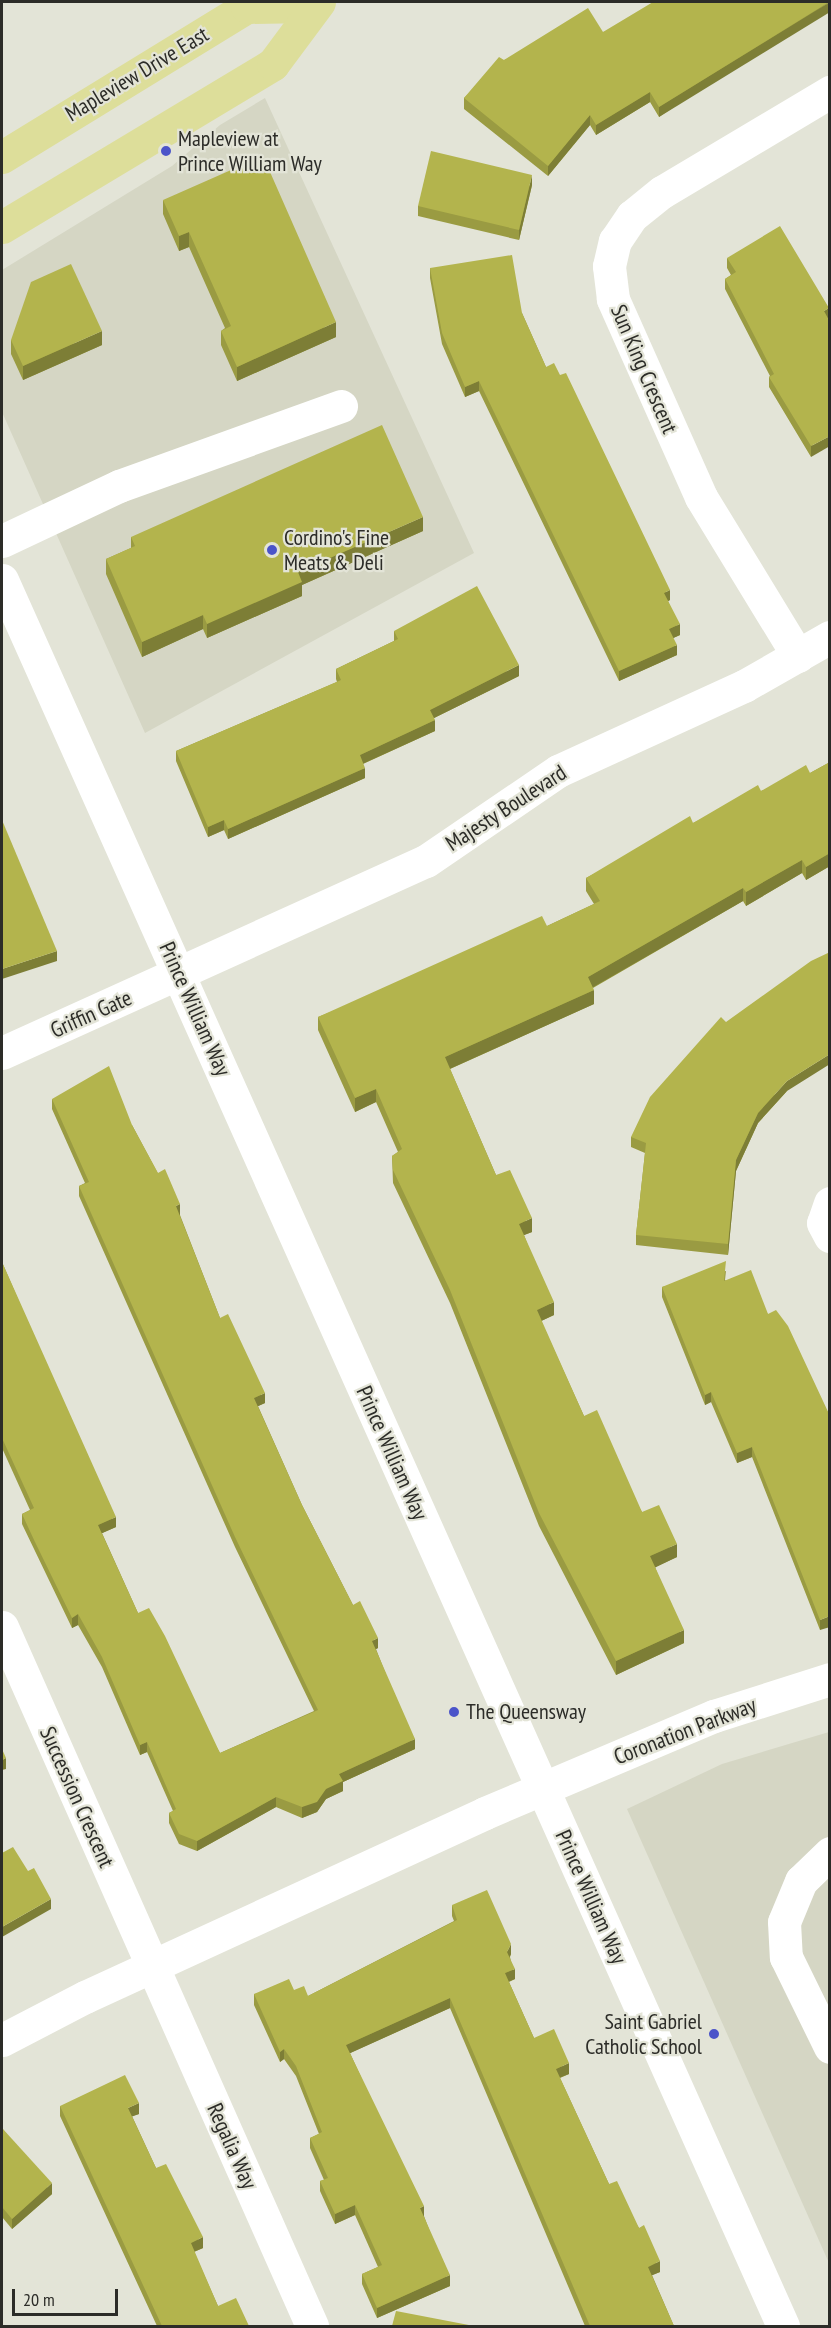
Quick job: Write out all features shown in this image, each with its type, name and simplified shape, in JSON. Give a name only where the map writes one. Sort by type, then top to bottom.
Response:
[{"type":"main road","name":"Mapleview Drive East","points":[[2,157],[247,7],[316,4]]},
{"type":"main road","name":"Mapleview Drive East","points":[[2,227],[273,64],[316,4]]},
{"type":"street","name":"Sun King Crescent","points":[[798,656],[700,497],[613,299],[609,266],[615,241],[632,216],[662,192],[830,92]]},
{"type":"street","points":[[2,541],[119,486],[341,406]]},
{"type":"street","name":"Prince William Way","points":[[2,580],[783,2326]]},
{"type":"street","name":"Majesty Boulevard","points":[[180,974],[426,861],[558,771],[798,656],[830,637]]},
{"type":"street","name":"Griffin Gate","points":[[2,1053],[180,974]]},
{"type":"street","points":[[830,1203],[824,1223],[830,1236]]},
{"type":"street","name":"Succession Crescent","points":[[2,1627],[153,1966]]},
{"type":"street","name":"Coronation Parkway","points":[[543,1789],[714,1716],[830,1679]]},
{"type":"street","points":[[2,2040],[153,1966],[543,1789]]},
{"type":"street","points":[[826,2038],[786,1957],[784,1922],[801,1881],[830,1853]]},
{"type":"street","name":"Regalia Way","points":[[153,1966],[312,2326]]},
{"type":"shaded area","points":[[265,98],[474,553],[145,733],[2,412],[2,270],[172,166],[220,125]]},
{"type":"shaded area","points":[[829,1732],[829,2263],[627,1809],[722,1764]]},
{"type":"building","points":[[653,2],[829,2],[659,107],[650,92],[596,125],[590,115],[548,166],[464,98],[499,57],[504,60],[588,8],[603,32]]},
{"type":"building","points":[[431,151],[532,175],[519,230],[418,206]]},
{"type":"building","points":[[263,156],[336,322],[237,367],[221,331],[231,326],[189,232],[179,236],[163,200]]},
{"type":"building","points":[[780,226],[829,308],[824,311],[830,322],[830,436],[811,446],[769,377],[774,374],[725,279],[736,272],[727,258]]},
{"type":"building","points":[[512,255],[522,313],[546,367],[554,363],[560,375],[566,373],[670,590],[664,593],[680,624],[669,629],[677,645],[619,671],[479,381],[465,387],[442,333],[430,268]]},
{"type":"building","points":[[71,264],[102,331],[23,366],[11,340],[31,282]]},
{"type":"building","points":[[382,425],[423,517],[298,572],[302,582],[207,624],[203,615],[142,642],[106,559],[135,546],[131,537]]},
{"type":"building","points":[[477,586],[519,665],[430,710],[435,720],[360,755],[365,768],[228,829],[224,820],[208,827],[176,751],[341,680],[336,669],[398,639],[394,631]]},
{"type":"building","points":[[830,762],[830,853],[806,867],[802,860],[746,892],[743,888],[588,977],[594,990],[445,1057],[496,1175],[510,1170],[532,1218],[519,1224],[554,1302],[537,1310],[584,1416],[597,1410],[642,1512],[659,1505],[677,1544],[650,1556],[684,1630],[616,1661],[539,1513],[450,1290],[393,1170],[392,1156],[402,1149],[376,1089],[355,1098],[318,1017],[542,916],[547,926],[600,901],[586,878],[690,816],[693,823],[758,785],[761,791],[806,765],[810,773]]},
{"type":"building","points":[[2,820],[57,951],[2,969]]},
{"type":"building","points":[[830,952],[830,1054],[787,1081],[758,1113],[736,1160],[728,1244],[636,1235],[646,1143],[631,1137],[650,1097],[721,1017],[726,1022],[811,961]]},
{"type":"building","points":[[109,1066],[132,1125],[158,1173],[165,1169],[180,1204],[176,1206],[220,1318],[228,1314],[265,1393],[254,1398],[302,1505],[353,1605],[360,1601],[378,1638],[372,1641],[415,1739],[339,1774],[343,1781],[326,1789],[317,1802],[302,1807],[276,1797],[197,1841],[179,1834],[169,1813],[176,1809],[147,1742],[140,1745],[102,1657],[78,1614],[72,1618],[35,1542],[22,1514],[34,1508],[2,1438],[2,1262],[116,1517],[98,1525],[138,1613],[149,1608],[165,1636],[220,1753],[318,1710],[235,1537],[79,1186],[89,1182],[52,1099]]},
{"type":"building","points":[[726,1261],[724,1281],[751,1270],[768,1314],[776,1310],[788,1326],[830,1416],[830,1616],[820,1620],[752,1447],[737,1453],[711,1392],[705,1395],[662,1287]]},
{"type":"building","points":[[13,1847],[28,1871],[34,1868],[51,1899],[2,1927],[2,1853]]},
{"type":"building","points":[[487,1890],[511,1944],[507,1952],[515,1969],[505,1973],[534,2038],[554,2029],[569,2063],[556,2069],[609,2184],[617,2181],[639,2228],[644,2225],[660,2261],[648,2267],[674,2326],[590,2326],[450,1998],[346,2045],[424,2206],[420,2208],[450,2275],[377,2308],[362,2274],[382,2265],[355,2205],[335,2214],[320,2181],[328,2178],[310,2138],[322,2132],[296,2066],[284,2049],[280,2052],[254,1994],[289,1979],[294,1990],[304,1986],[308,1996],[457,1920],[452,1905]]},
{"type":"building","points":[[125,2075],[139,2103],[128,2108],[156,2168],[166,2164],[203,2237],[191,2243],[218,2306],[236,2298],[249,2326],[162,2326],[60,2106]]},
{"type":"building","points":[[2,2128],[52,2183],[12,2219],[2,2207]]},
{"type":"building","points":[[396,2311],[474,2326],[392,2326]]},
{"type":"place","name":"Mapleview at Prince William Way","points":[[166,151]]},
{"type":"place","name":"Cordino's Fine Meats & Deli","points":[[272,550]]},
{"type":"place","name":"The Queensway","points":[[454,1712]]},
{"type":"place","name":"Saint Gabriel Catholic School","points":[[714,2034]]}]
